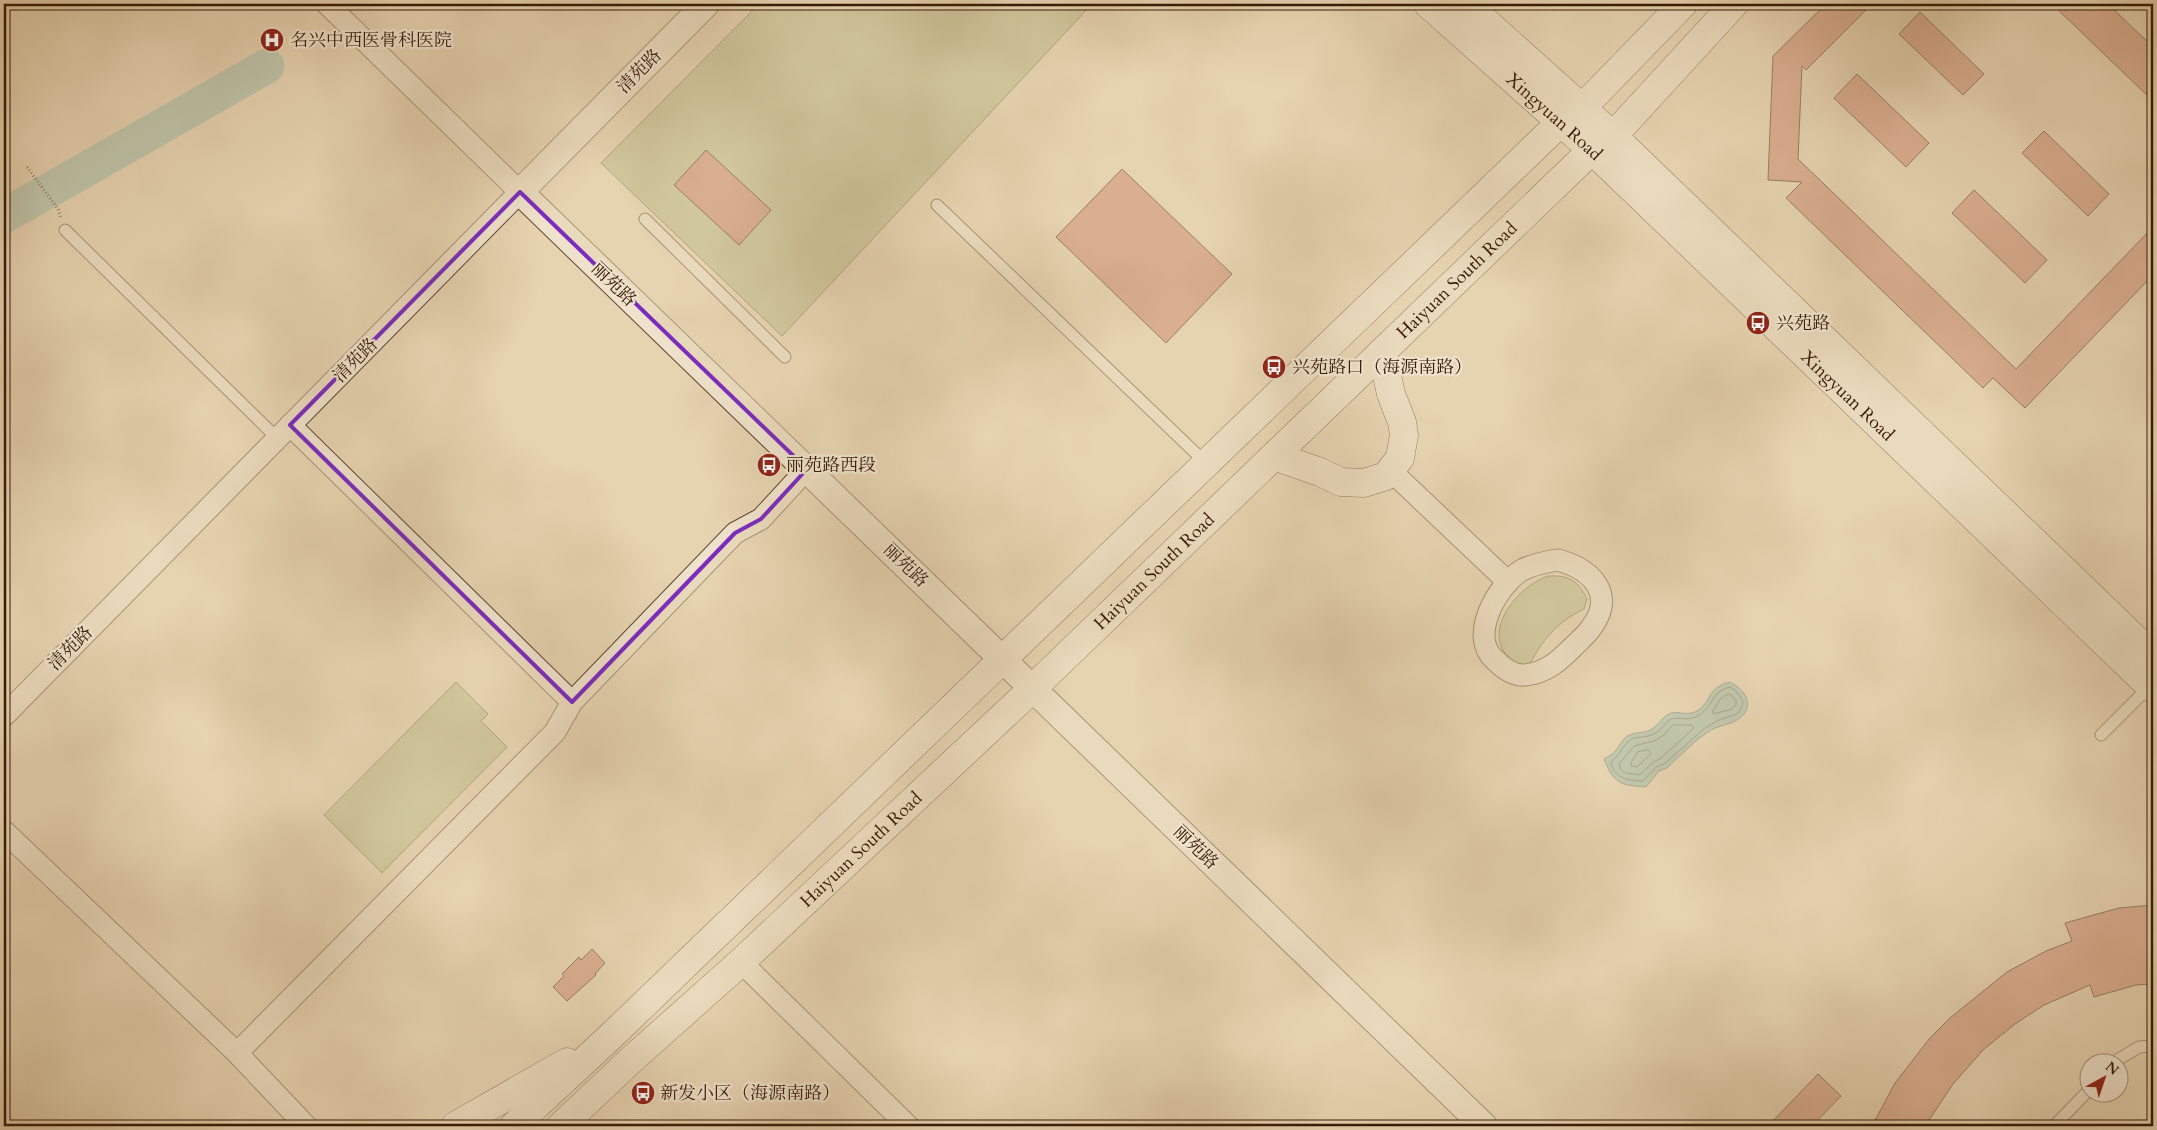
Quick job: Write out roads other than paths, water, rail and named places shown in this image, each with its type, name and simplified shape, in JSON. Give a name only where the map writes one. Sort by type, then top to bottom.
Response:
[{"type":"main road","name":"Xingyuan Road","points":[[1428,4],[1561,122],[1603,143],[2153,656]]},
{"type":"main road","name":"Xingyuan Road","points":[[1466,4],[1583,107],[1603,143],[2152,687]]},
{"type":"main road","points":[[514,1126],[609,1038],[1561,122],[1583,107],[1684,4]]},
{"type":"main road","name":"Haiyuan South Road","points":[[561,1126],[631,1060],[741,962],[1033,688],[1382,352],[1603,143],[1734,4]]},
{"type":"main road","points":[[1274,456],[1320,472],[1341,482],[1352,484],[1375,481],[1386,476],[1400,458],[1404,435],[1402,422],[1391,394],[1382,352]]},
{"type":"main road","points":[[456,1126],[609,1038]]},
{"type":"main road","points":[[587,1126],[631,1060]]},
{"type":"street","name":"丽苑路","points":[[327,4],[1484,1126]]},
{"type":"street","name":"清苑路","points":[[4,716],[706,4]]},
{"type":"street","points":[[284,432],[572,702]]},
{"type":"street","points":[[237,1053],[555,732],[572,702],[735,533],[761,519],[807,470]]},
{"type":"street","points":[[1390,470],[1508,582]]},
{"type":"street","points":[[1558,560],[1573,564],[1591,577],[1598,586],[1602,597],[1601,608],[1591,629],[1562,658],[1546,670],[1524,675],[1512,673],[1493,659],[1484,637],[1486,619],[1496,598],[1508,582],[1521,571],[1540,562],[1558,560]]},
{"type":"street","points":[[4,831],[237,1053],[306,1126]]},
{"type":"street","points":[[741,962],[908,1126]]},
{"type":"lane","points":[[937,206],[1206,463]]},
{"type":"lane","points":[[645,219],[785,357]]},
{"type":"lane","points":[[66,230],[284,432]]},
{"type":"lane","points":[[2101,735],[2152,687]]},
{"type":"lane","points":[[2130,1052],[2139,1047],[2153,1046]]},
{"type":"lane","points":[[2054,1126],[2080,1099]]},
{"type":"water","points":[[1730,682],[1744,693],[1748,703],[1745,713],[1740,718],[1702,736],[1667,768],[1659,771],[1646,787],[1624,784],[1611,774],[1604,759],[1614,752],[1625,738],[1631,734],[1650,730],[1670,713],[1693,713],[1697,711],[1705,704],[1713,691]]},
{"type":"waterway","points":[[4,216],[267,66]]},
{"type":"place","name":"名兴中西医骨科医院","points":[[272,40]]},
{"type":"place","name":"兴苑路","points":[[1758,323]]},
{"type":"place","name":"兴苑路口（海源南路）","points":[[1274,367]]},
{"type":"place","name":"丽苑路西段","points":[[769,465]]},
{"type":"place","name":"新发小区（海源南路）","points":[[643,1093]]}]
